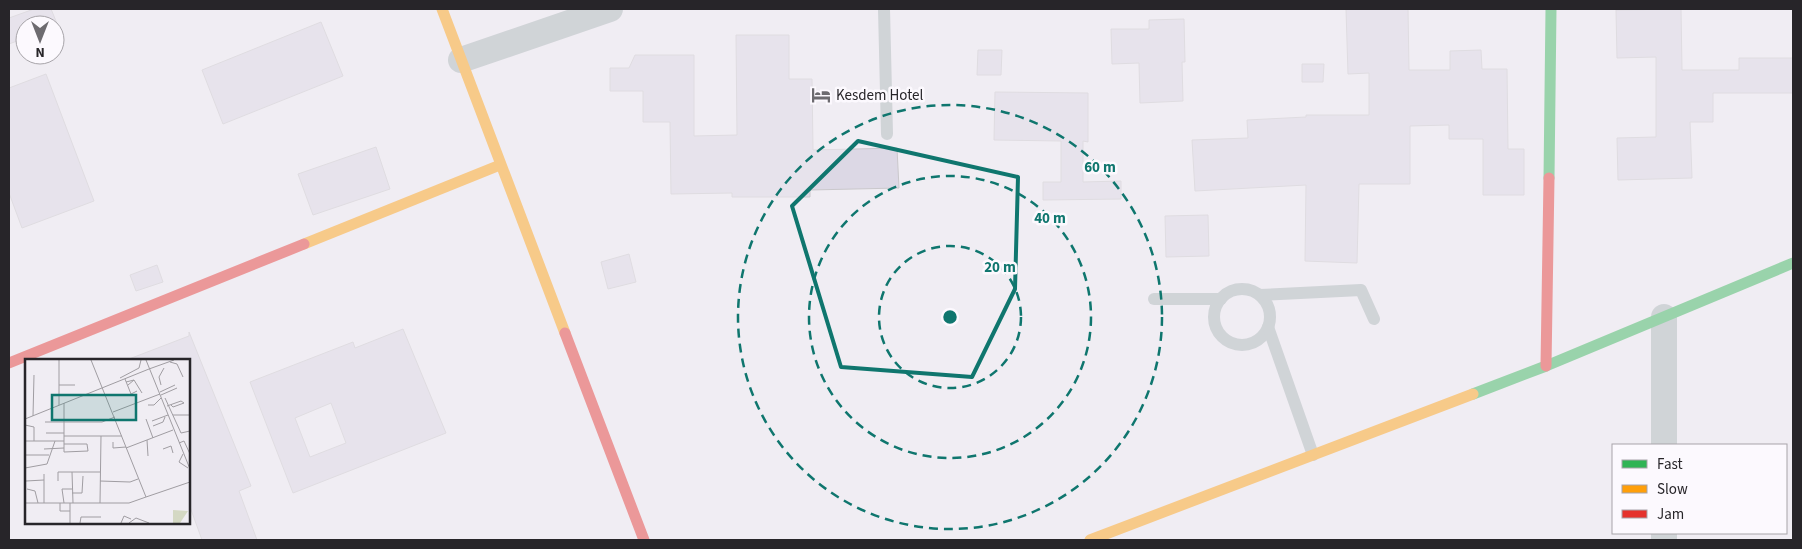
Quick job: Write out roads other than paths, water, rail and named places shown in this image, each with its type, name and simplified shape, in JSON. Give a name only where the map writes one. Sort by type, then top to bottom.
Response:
[{"type":"street","points":[[442,9],[644,540]]},
{"type":"street","points":[[461,60],[610,9]]},
{"type":"street","points":[[1546,366],[1551,9]]},
{"type":"street","points":[[9,363],[500,165]]},
{"type":"street","points":[[1090,540],[1546,366],[1793,263]]},
{"type":"street","points":[[1664,317],[1664,444]]},
{"type":"lane","points":[[884,9],[887,134]]},
{"type":"lane","points":[[1260,295],[1269,310],[1270,319],[1268,327],[1257,340],[1249,344],[1240,345],[1224,338],[1215,324],[1216,307],[1220,299],[1227,293],[1235,290],[1244,289],[1260,295],[1361,290],[1374,319]]},
{"type":"lane","points":[[1154,299],[1220,299]]},
{"type":"lane","points":[[1268,327],[1313,455]]},
{"type":"place","name":"Kesdem Hotel","points":[[821,95]]}]
